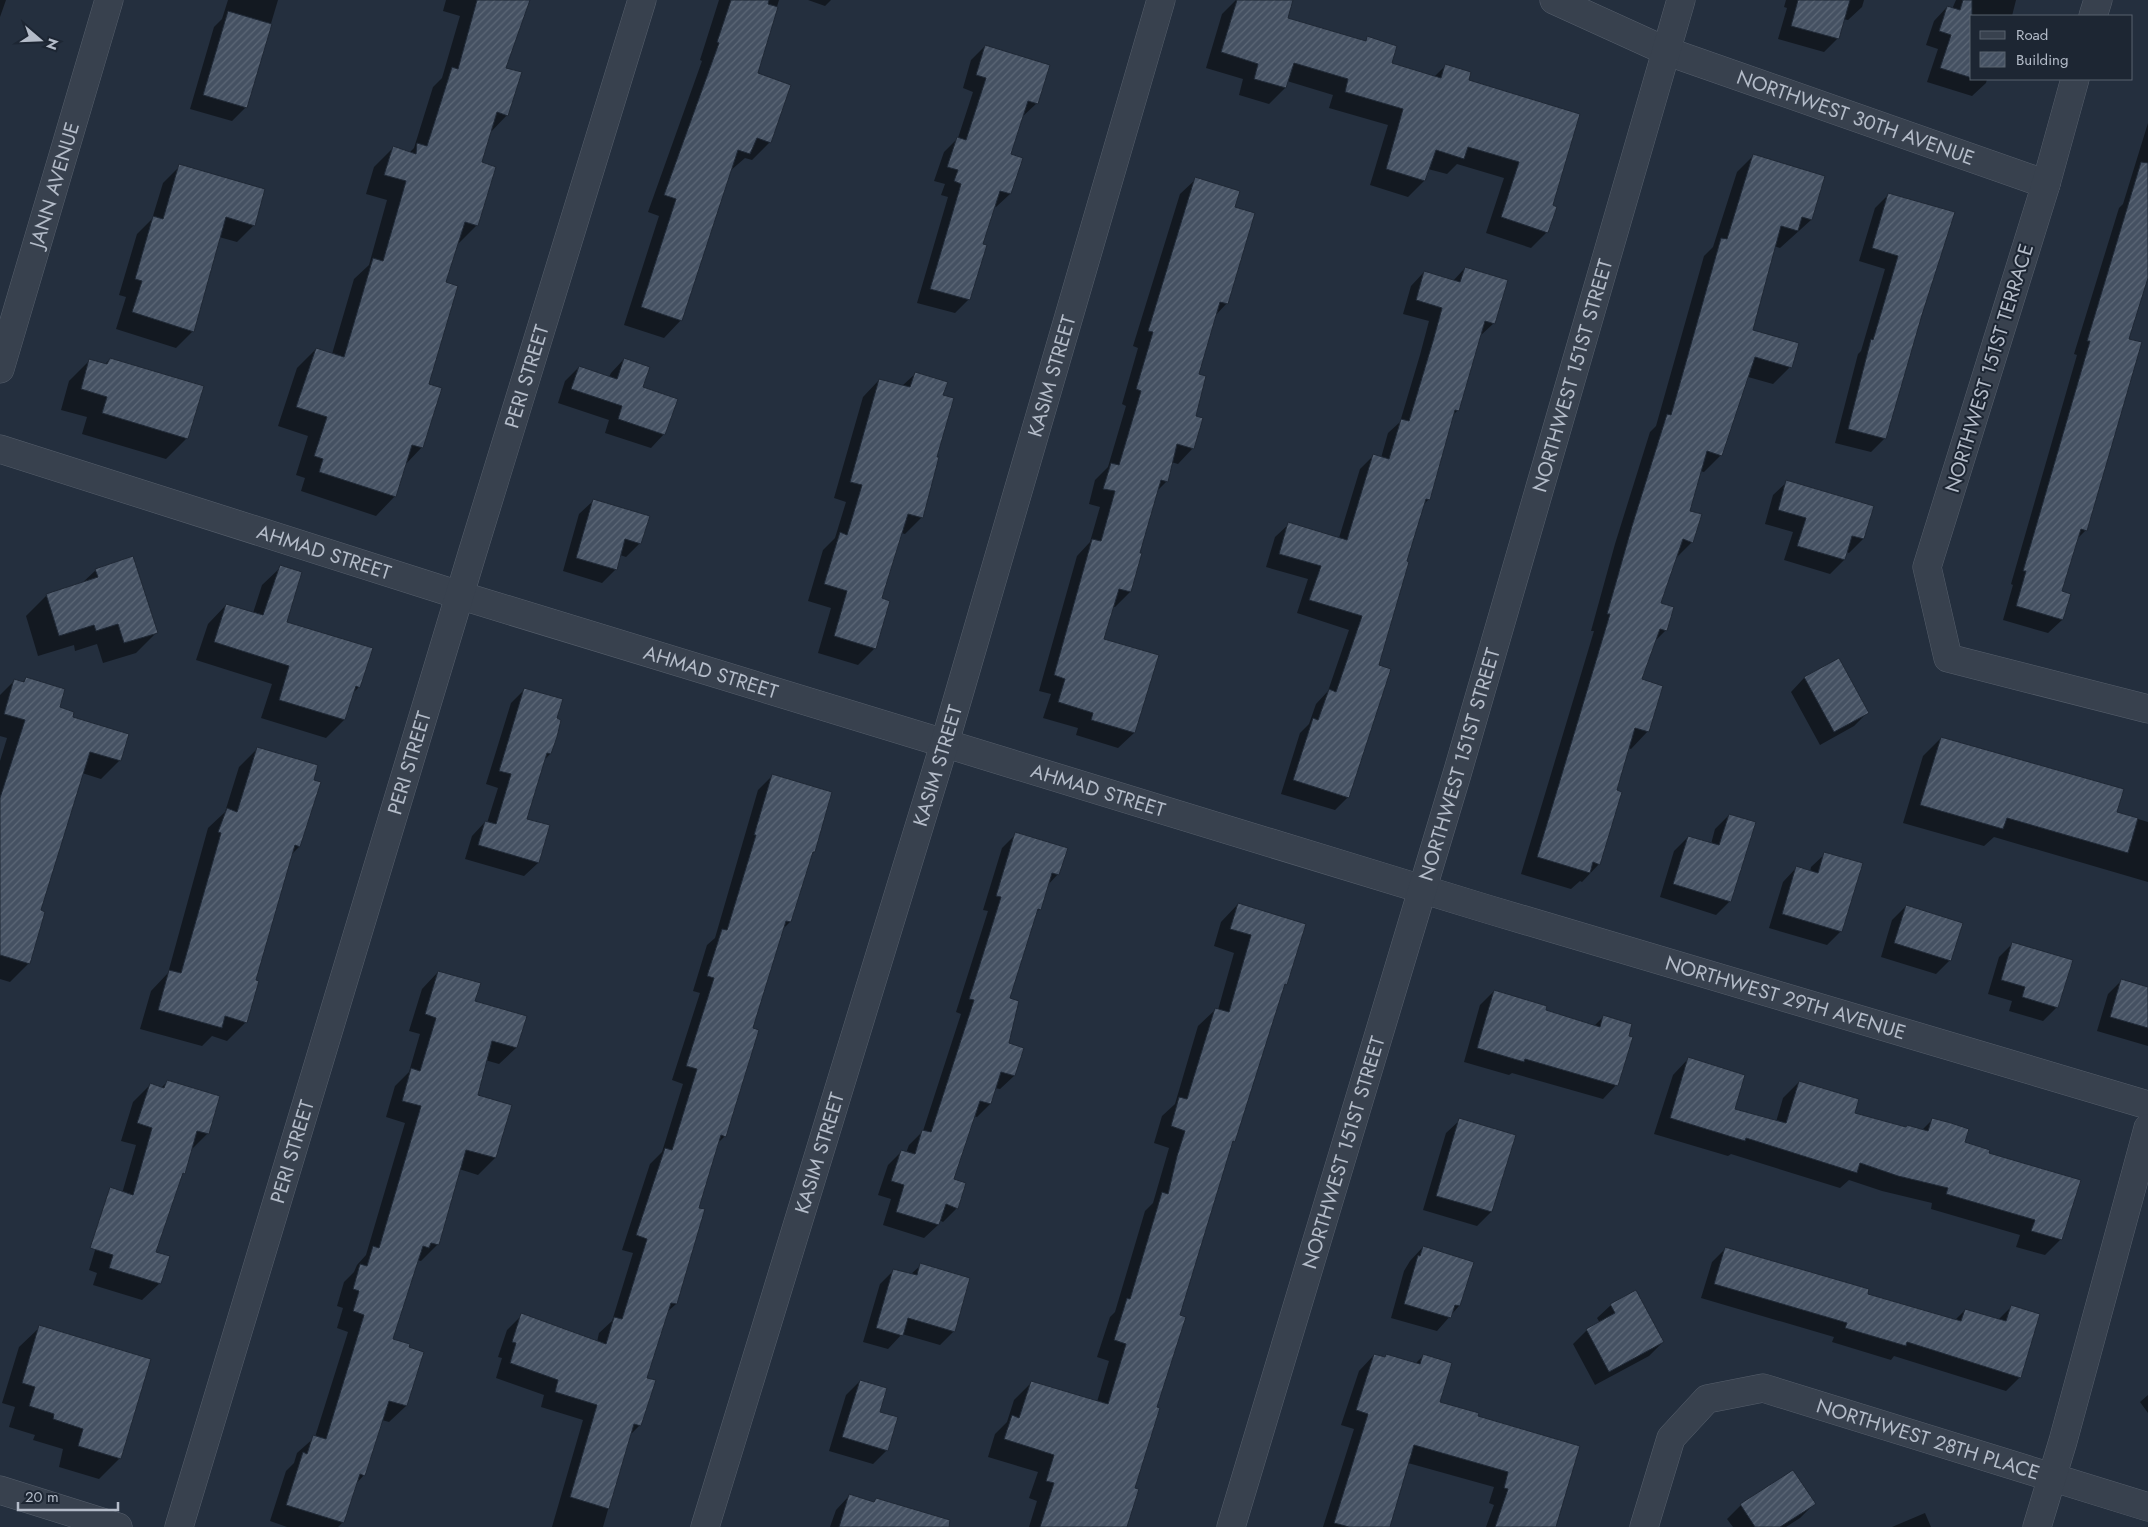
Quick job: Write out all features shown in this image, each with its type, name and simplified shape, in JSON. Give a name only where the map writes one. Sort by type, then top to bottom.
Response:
[{"type":"street","name":"JANN AVENUE","points":[[0,369],[109,0]]},
{"type":"street","name":"PERI STREET","points":[[179,1527],[459,595],[642,0]]},
{"type":"street","name":"KASIM STREET","points":[[705,1527],[945,742],[1161,0]]},
{"type":"street","name":"NORTHWEST 30TH AVENUE","points":[[1554,0],[1666,51],[2046,184]]},
{"type":"street","name":"NORTHWEST 151ST STREET","points":[[1231,1527],[1422,889],[1681,0]]},
{"type":"street","points":[[2093,15],[2098,0]]},
{"type":"street","name":"NORTHWEST 151ST TERRACE","points":[[2076,80],[2046,184],[1927,567],[1948,658],[2148,709]]},
{"type":"street","name":"AHMAD STREET","points":[[0,450],[459,595],[1422,889]]},
{"type":"street","name":"NORTHWEST 29TH AVENUE","points":[[1422,889],[2148,1105]]},
{"type":"street","points":[[2037,1527],[2148,1128]]},
{"type":"street","name":"NORTHWEST 28TH PLACE","points":[[1644,1527],[1671,1438],[1707,1399],[1763,1388],[2148,1507]]},
{"type":"street","points":[[0,1490],[118,1527]]},
{"type":"building","points":[[477,0],[530,0],[506,68],[522,72],[508,116],[497,112],[482,162],[496,167],[478,226],[465,222],[446,282],[458,286],[429,384],[442,388],[423,448],[412,445],[396,497],[319,472],[323,459],[314,456],[327,417],[296,407],[316,348],[344,357],[373,258],[383,261],[406,181],[384,175],[393,146],[416,154],[417,143],[427,146],[452,67],[458,69]]},
{"type":"building","points":[[731,0],[769,0],[768,4],[778,7],[758,73],[791,85],[771,143],[757,138],[750,154],[738,150],[682,321],[641,307],[676,199],[664,195],[719,43],[717,42]]},
{"type":"building","points":[[1237,0],[1293,0],[1288,18],[1366,41],[1367,36],[1397,46],[1392,63],[1441,78],[1445,64],[1471,72],[1469,80],[1580,114],[1553,205],[1557,207],[1548,233],[1501,217],[1519,162],[1468,147],[1464,159],[1436,150],[1425,181],[1386,169],[1403,109],[1345,92],[1348,79],[1294,63],[1286,88],[1254,79],[1258,64],[1221,52]]},
{"type":"building","points":[[1798,0],[1850,0],[1839,39],[1791,26]]},
{"type":"building","points":[[1963,0],[1972,0],[1972,15],[1970,15],[1970,77],[1940,68],[1951,35],[1939,31],[1947,6],[1960,10]]},
{"type":"building","points":[[228,11],[272,24],[247,108],[203,95]]},
{"type":"building","points":[[985,45],[1050,65],[1038,104],[1028,101],[1011,154],[1023,158],[1011,194],[1000,191],[983,244],[987,245],[970,300],[930,289],[961,184],[954,181],[958,170],[947,167],[957,137],[966,140],[986,78],[976,75]]},
{"type":"building","points":[[1753,154],[1825,176],[1812,220],[1802,217],[1798,231],[1781,226],[1753,330],[1799,343],[1792,368],[1755,357],[1722,456],[1707,451],[1690,511],[1702,514],[1693,543],[1683,539],[1661,603],[1674,607],[1667,631],[1660,629],[1642,679],[1663,686],[1649,732],[1635,728],[1617,790],[1622,792],[1600,865],[1593,862],[1590,873],[1537,857],[1610,614],[1607,614],[1632,526],[1667,414],[1671,415],[1721,238],[1727,239]]},
{"type":"building","points":[[2141,162],[2148,163],[2148,278],[2129,339],[2142,342],[2087,531],[2081,529],[2062,591],[2071,594],[2063,620],[2016,606],[2026,571],[2023,571],[2090,341],[2087,341]]},
{"type":"building","points":[[179,164],[265,189],[255,226],[226,217],[194,332],[132,312],[142,281],[135,279],[153,216],[163,219]]},
{"type":"building","points":[[1195,177],[1240,191],[1235,207],[1255,213],[1228,304],[1220,302],[1199,374],[1206,376],[1196,416],[1203,418],[1194,449],[1177,444],[1168,482],[1161,480],[1131,592],[1119,589],[1104,639],[1159,655],[1135,733],[1091,720],[1093,713],[1058,702],[1065,679],[1054,675],[1092,539],[1101,541],[1115,491],[1103,489],[1111,463],[1119,465],[1141,391],[1136,389],[1153,332],[1148,331]]},
{"type":"building","points":[[1888,193],[1955,212],[1922,315],[1886,439],[1848,429],[1871,339],[1873,340],[1898,256],[1872,248]]},
{"type":"building","points":[[1465,267],[1508,280],[1495,324],[1485,321],[1459,411],[1455,410],[1430,500],[1426,499],[1379,665],[1391,669],[1349,798],[1293,780],[1313,718],[1318,720],[1329,689],[1336,692],[1362,616],[1309,600],[1321,566],[1279,554],[1288,522],[1347,540],[1373,454],[1389,459],[1401,419],[1409,421],[1433,341],[1442,308],[1416,300],[1424,271],[1460,282]]},
{"type":"building","points":[[110,358],[204,386],[188,439],[102,413],[107,397],[81,389],[89,359],[107,364]]},
{"type":"building","points":[[624,358],[650,367],[643,387],[678,399],[665,435],[618,419],[622,406],[571,389],[579,366],[617,379]]},
{"type":"building","points":[[915,372],[948,382],[943,395],[954,398],[937,457],[939,457],[923,518],[908,514],[882,598],[890,601],[876,649],[834,636],[847,591],[824,584],[840,532],[847,535],[862,485],[850,482],[879,379],[910,387]]},
{"type":"building","points":[[1786,480],[1874,506],[1864,539],[1852,536],[1845,560],[1797,546],[1806,518],[1778,510]]},
{"type":"building","points":[[593,499],[650,516],[641,544],[625,539],[617,570],[576,558]]},
{"type":"building","points":[[133,556],[158,633],[124,643],[118,624],[96,631],[94,625],[59,636],[46,594],[98,577],[95,569]]},
{"type":"building","points":[[280,565],[302,572],[287,622],[373,648],[360,688],[356,686],[345,720],[279,700],[289,666],[214,642],[226,604],[263,615]]},
{"type":"building","points":[[1839,658],[1869,713],[1834,732],[1804,677]]},
{"type":"building","points":[[26,677],[65,689],[60,707],[74,712],[73,717],[129,734],[121,761],[90,752],[41,910],[45,912],[30,964],[0,955],[0,798],[25,720],[4,714],[14,679],[24,682]]},
{"type":"building","points":[[524,688],[563,699],[557,718],[561,720],[557,737],[551,754],[547,753],[527,819],[550,825],[539,863],[478,845],[485,821],[496,824],[511,774],[499,771]]},
{"type":"building","points":[[1941,737],[2124,789],[2117,812],[2138,818],[2128,853],[2007,818],[2003,829],[1920,805]]},
{"type":"building","points":[[257,747],[318,765],[314,780],[321,782],[300,847],[295,845],[256,980],[259,981],[247,1023],[225,1016],[222,1028],[158,1010],[169,970],[181,973],[221,833],[218,832],[227,808],[237,812]]},
{"type":"building","points":[[772,774],[832,792],[815,852],[813,852],[791,922],[786,921],[753,1028],[759,1030],[726,1137],[721,1135],[699,1208],[705,1209],[677,1304],[671,1303],[647,1378],[656,1380],[641,1426],[634,1424],[609,1509],[570,1497],[597,1405],[555,1392],[558,1380],[510,1363],[516,1343],[512,1342],[521,1313],[606,1344],[614,1317],[622,1319],[647,1239],[636,1235],[665,1148],[672,1150],[697,1069],[686,1066],[714,978],[707,976],[722,929],[727,930],[756,835],[754,835]]},
{"type":"building","points":[[1729,814],[1756,822],[1731,902],[1673,884],[1688,836],[1719,845]]},
{"type":"building","points":[[1015,832],[1068,848],[1059,875],[1052,873],[1041,910],[1038,909],[1010,998],[1019,1001],[1009,1043],[1024,1048],[1015,1076],[1001,1072],[991,1104],[980,1101],[954,1179],[966,1183],[958,1209],[946,1204],[939,1225],[896,1212],[904,1185],[891,1181],[901,1150],[915,1154],[922,1130],[931,1132],[974,1000],[969,999],[1001,897],[996,896]]},
{"type":"building","points":[[1824,852],[1863,863],[1842,932],[1782,914],[1796,866],[1818,873]]},
{"type":"building","points":[[1238,903],[1306,924],[1235,1142],[1233,1141],[1180,1315],[1186,1317],[1157,1407],[1160,1408],[1135,1488],[1139,1489],[1127,1527],[1040,1527],[1054,1483],[1046,1481],[1054,1455],[1004,1439],[1012,1415],[1019,1418],[1031,1381],[1108,1404],[1126,1344],[1114,1340],[1127,1298],[1130,1299],[1162,1192],[1168,1194],[1185,1131],[1171,1126],[1179,1097],[1187,1099],[1215,1008],[1229,1012],[1251,935],[1230,929]]},
{"type":"building","points":[[1906,905],[1963,923],[1951,961],[1894,943]]},
{"type":"building","points":[[2012,942],[2073,960],[2058,1008],[2022,997],[2025,987],[2001,980]]},
{"type":"building","points":[[438,971],[481,983],[475,1001],[527,1016],[517,1048],[492,1041],[478,1095],[512,1105],[496,1158],[466,1150],[439,1245],[431,1243],[429,1248],[423,1246],[393,1339],[410,1344],[409,1347],[424,1352],[407,1406],[389,1401],[365,1476],[360,1474],[344,1523],[286,1505],[303,1452],[307,1454],[313,1435],[326,1439],[364,1315],[353,1311],[359,1291],[353,1289],[360,1264],[367,1266],[373,1246],[379,1248],[421,1106],[402,1101],[411,1068],[420,1071],[436,1018],[425,1014]]},
{"type":"building","points":[[2121,979],[2148,987],[2148,1028],[2110,1017]]},
{"type":"building","points":[[1494,990],[1547,1006],[1546,1010],[1600,1027],[1603,1015],[1632,1024],[1629,1036],[1633,1037],[1618,1086],[1525,1059],[1524,1062],[1477,1048]]},
{"type":"building","points":[[1688,1057],[1745,1075],[1735,1109],[1786,1123],[1799,1081],[1859,1099],[1855,1113],[1928,1131],[1932,1118],[1951,1123],[1969,1129],[1965,1142],[1990,1150],[1989,1153],[2081,1180],[2062,1240],[2031,1231],[2035,1220],[1946,1194],[1948,1188],[1898,1176],[1860,1163],[1857,1173],[1746,1138],[1745,1141],[1670,1118]]},
{"type":"building","points":[[167,1080],[220,1096],[209,1134],[197,1131],[185,1174],[183,1173],[156,1252],[170,1256],[161,1284],[109,1268],[113,1255],[90,1248],[110,1187],[133,1195],[152,1128],[137,1123],[150,1083],[164,1088]]},
{"type":"building","points":[[1459,1118],[1516,1135],[1492,1212],[1436,1196]]},
{"type":"building","points":[[1423,1246],[1474,1262],[1460,1306],[1455,1305],[1451,1318],[1404,1304],[1418,1255],[1420,1256]]},
{"type":"building","points":[[1725,1247],[1869,1289],[1868,1294],[1961,1321],[1965,1309],[2006,1321],[2011,1305],[2040,1314],[2021,1378],[1907,1342],[1906,1346],[1845,1328],[1847,1323],[1714,1284]]},
{"type":"building","points":[[920,1263],[970,1278],[955,1332],[908,1318],[903,1336],[876,1328],[893,1269],[917,1275]]},
{"type":"building","points":[[1636,1290],[1664,1342],[1609,1372],[1586,1329],[1615,1313],[1610,1304]]},
{"type":"building","points":[[39,1325],[151,1359],[121,1459],[78,1446],[83,1429],[53,1419],[54,1414],[29,1406],[35,1387],[22,1383]]},
{"type":"building","points":[[1374,1354],[1385,1357],[1386,1354],[1420,1364],[1423,1354],[1452,1363],[1440,1402],[1479,1413],[1478,1416],[1580,1446],[1556,1527],[1495,1527],[1508,1489],[1504,1488],[1508,1472],[1414,1445],[1390,1527],[1349,1527],[1334,1523],[1368,1414],[1356,1410]]},
{"type":"building","points":[[860,1380],[887,1388],[880,1412],[898,1417],[888,1451],[842,1437]]},
{"type":"building","points":[[1793,1470],[1816,1504],[1780,1527],[1755,1527],[1740,1504]]},
{"type":"building","points":[[849,1494],[874,1502],[876,1498],[950,1520],[949,1527],[839,1527]]}]
